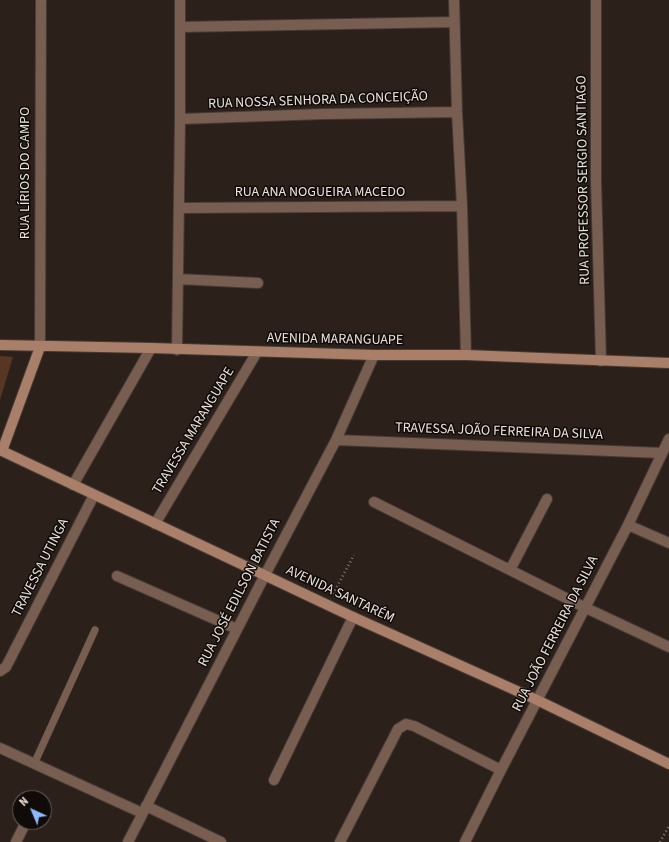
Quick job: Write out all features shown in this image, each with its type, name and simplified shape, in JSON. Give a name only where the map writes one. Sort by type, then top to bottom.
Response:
[{"type":"street","name":"RUA LÍRIOS DO CAMPO","points":[[40,347],[41,0]]},
{"type":"street","points":[[177,350],[180,0]]},
{"type":"street","points":[[454,0],[466,355]]},
{"type":"street","name":"RUA PROFESSOR SERGIO SANTIAGO","points":[[596,0],[596,181],[601,361]]},
{"type":"street","points":[[180,27],[454,22]]},
{"type":"street","name":"RUA NOSSA SENHORA DA CONCEIÇÃO","points":[[180,119],[323,114],[457,112]]},
{"type":"street","name":"RUA ANA NOGUEIRA MACEDO","points":[[179,208],[462,206]]},
{"type":"street","points":[[178,279],[258,283]]},
{"type":"street","name":"AVENIDA MARANGUAPE","points":[[0,346],[151,348],[374,355],[466,355],[669,363]]},
{"type":"street","points":[[1,452],[40,347]]},
{"type":"street","points":[[73,485],[151,348]]},
{"type":"street","name":"TRAVESSA MARANGUAPE","points":[[155,524],[257,352]]},
{"type":"street","name":"RUA JOSÉ EDILSON BATISTA","points":[[128,842],[336,440],[374,355]]},
{"type":"street","name":"RUA JOÃO FERREIRA DA SILVA","points":[[465,842],[537,700],[586,608],[669,439]]},
{"type":"street","name":"TRAVESSA JOÃO FERREIRA DA SILVA","points":[[336,440],[662,453]]},
{"type":"street","name":"AVENIDA SANTARÉM","points":[[1,452],[327,605],[537,700],[669,764]]},
{"type":"street","name":"TRAVESSA UTINGA","points":[[0,671],[6,667],[94,495]]},
{"type":"street","points":[[510,570],[546,499]]},
{"type":"street","points":[[374,502],[586,608],[669,647]]},
{"type":"street","points":[[628,524],[669,543]]},
{"type":"street","points":[[117,576],[237,629]]},
{"type":"street","points":[[274,780],[353,617]]},
{"type":"street","points":[[340,842],[398,730],[406,724],[414,726],[501,770]]},
{"type":"street","points":[[0,748],[34,764],[221,842]]},
{"type":"street","points":[[16,842],[22,830]]},
{"type":"lane","points":[[34,764],[95,630]]},
{"type":"path","points":[[327,605],[354,554]]},
{"type":"path","points":[[660,842],[669,826]]},
{"type":"shaded area","points":[[0,356],[13,357],[0,400]]}]
